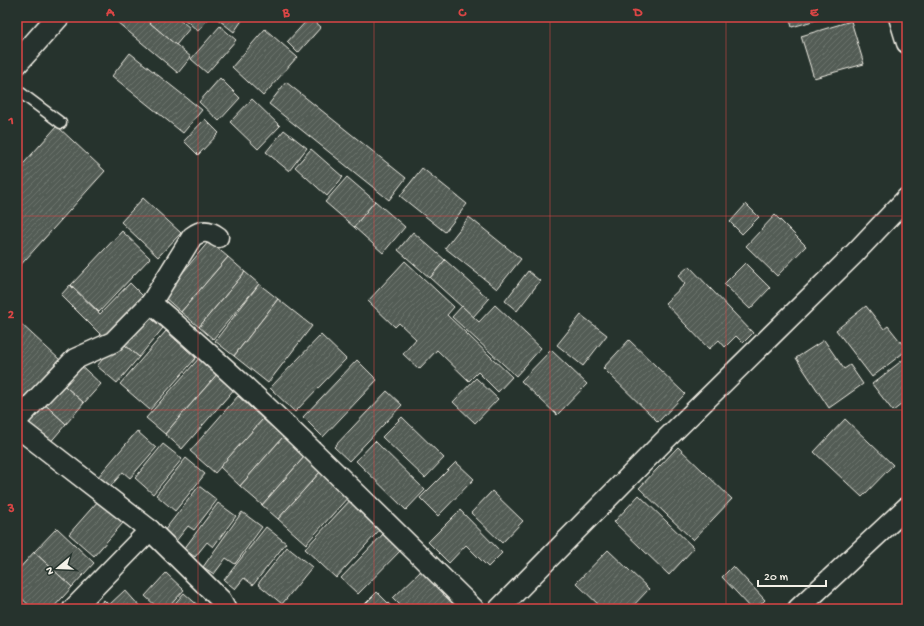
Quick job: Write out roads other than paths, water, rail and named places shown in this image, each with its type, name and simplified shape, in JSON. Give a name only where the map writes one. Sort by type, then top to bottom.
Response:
[{"type":"main road","points":[[17,63],[58,17]]},
{"type":"street","points":[[899,17],[907,43]]},
{"type":"street","points":[[499,609],[662,443],[853,255],[907,198]]},
{"type":"street","points":[[17,420],[75,359],[113,342],[151,303],[195,234],[208,231],[218,237]]},
{"type":"street","points":[[151,303],[185,332],[308,446],[474,609]]},
{"type":"street","points":[[17,427],[150,530],[221,600],[226,609]]},
{"type":"street","points":[[798,609],[907,507]]},
{"type":"street","points":[[73,609],[150,530]]},
{"type":"lane","points":[[17,90],[61,123]]}]
